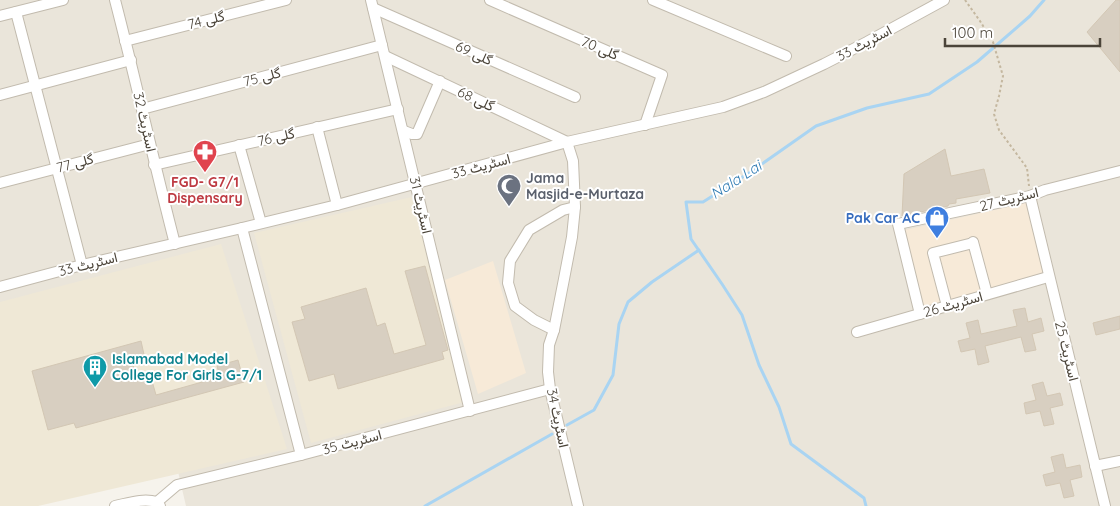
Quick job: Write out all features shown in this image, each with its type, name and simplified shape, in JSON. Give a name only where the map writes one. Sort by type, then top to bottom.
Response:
[{"type":"street","points":[[0,16],[63,0]]},
{"type":"street","name":"اسٹریٹ 32","points":[[115,0],[131,60],[154,165],[175,244]]},
{"type":"street","name":"گلی 74","points":[[126,41],[286,0]]},
{"type":"street","name":"گلی 70","points":[[490,0],[662,75],[645,125]]},
{"type":"street","points":[[653,0],[786,56]]},
{"type":"street","name":"اسٹریٹ 33","points":[[0,287],[82,265],[337,205],[567,142],[723,107],[764,92],[867,42],[944,0]]},
{"type":"street","name":"اسٹریٹ 31","points":[[372,4],[470,411]]},
{"type":"street","name":"گلی 69","points":[[372,4],[576,97]]},
{"type":"street","points":[[16,12],[82,265]]},
{"type":"street","name":"گلی 75","points":[[142,109],[382,45]]},
{"type":"street","name":"گلی 68","points":[[385,56],[567,142]]},
{"type":"street","points":[[0,95],[131,60]]},
{"type":"street","points":[[404,131],[416,134],[440,81]]},
{"type":"street","name":"گلی 76","points":[[154,165],[398,109]]},
{"type":"street","points":[[317,127],[337,205]]},
{"type":"street","name":"اسٹریٹ 34","points":[[567,142],[573,161],[575,207],[567,262],[554,330],[549,345],[548,372],[550,389],[576,501]]},
{"type":"street","name":"گلی 77","points":[[0,183],[150,144]]},
{"type":"street","points":[[240,145],[261,223]]},
{"type":"street","name":"اسٹریٹ 27","points":[[920,314],[898,224],[1030,196],[1045,190],[1120,170]]},
{"type":"street","name":"اسٹریٹ 25","points":[[1030,196],[1048,277],[1105,506]]},
{"type":"street","points":[[554,330],[534,320],[515,306],[508,283],[510,261],[529,230],[563,210],[575,207]]},
{"type":"street","points":[[242,228],[301,455]]},
{"type":"street","points":[[947,306],[932,253],[973,242],[987,294]]},
{"type":"street","name":"اسٹریٹ 26","points":[[857,332],[1048,277]]},
{"type":"street","name":"اسٹریٹ 35","points":[[158,504],[177,485],[301,455],[550,389]]},
{"type":"street","points":[[1095,466],[1120,461]]},
{"type":"street","points":[[115,506],[138,500],[150,500],[158,504]]},
{"type":"street","points":[[569,506],[576,501]]},
{"type":"path","points":[[965,0],[993,42],[1002,76],[994,114],[999,130],[1027,168],[1030,196]]},
{"type":"shaded area","points":[[0,0],[1120,0],[1120,506],[186,506],[176,463],[0,501]]},
{"type":"shaded area","points":[[412,197],[468,401],[311,443],[254,233]]},
{"type":"shaded area","points":[[1026,203],[1043,273],[924,308],[905,230]]},
{"type":"shaded area","points":[[221,244],[287,449],[38,506],[0,506],[0,302]]},
{"type":"shaded area","points":[[493,261],[526,373],[478,394],[445,280]]},
{"type":"building","points":[[1116,0],[1120,0],[1120,72],[1087,32]]},
{"type":"building","points":[[945,149],[951,176],[984,169],[990,193],[956,199],[956,203],[949,204],[948,206],[902,216],[904,174]]},
{"type":"building","points":[[425,266],[448,350],[442,352],[444,359],[338,389],[334,374],[309,381],[292,322],[305,319],[301,307],[366,288],[377,326],[385,323],[394,354],[426,345],[405,271]]},
{"type":"building","points":[[1025,308],[1028,322],[1041,318],[1044,331],[1032,334],[1036,350],[1025,352],[1021,337],[985,346],[989,362],[978,365],[975,349],[961,352],[958,341],[970,338],[966,323],[978,320],[981,334],[1017,326],[1013,310]]},
{"type":"building","points":[[1120,316],[1120,329],[1096,335],[1093,323]]},
{"type":"building","name":"Islamabad Model College For Girls G-7/1","points":[[141,341],[145,359],[132,362],[137,377],[150,374],[156,395],[220,377],[217,366],[238,360],[244,382],[76,428],[74,423],[48,430],[32,371]]},
{"type":"building","points":[[1043,382],[1047,396],[1060,393],[1063,405],[1050,408],[1054,424],[1044,426],[1040,411],[1026,414],[1024,403],[1036,400],[1032,385]]},
{"type":"building","points":[[1063,454],[1066,468],[1080,465],[1082,477],[1070,480],[1074,496],[1064,498],[1060,483],[1046,486],[1043,475],[1055,472],[1051,457]]},
{"type":"waterway","name":"Nala Lai","points":[[866,506],[864,498],[791,444],[779,407],[759,365],[742,315],[691,239],[686,202],[703,202],[749,173],[816,126],[867,108],[929,94],[977,62],[1030,16],[1044,0]]},
{"type":"waterway","points":[[567,425],[594,410],[613,375],[619,324],[628,302],[652,282],[699,250]]},
{"type":"waterway","points":[[425,506],[552,434]]},
{"type":"place","name":"FGD- G7/1 Dispensary","points":[[205,173]]},
{"type":"place","name":"Jama Masjid-e-Murtaza","points":[[509,207]]},
{"type":"place","name":"Pak Car AC","points":[[937,239]]},
{"type":"place","name":"Islamabad Model College For Girls G-7/1","points":[[95,388]]}]
